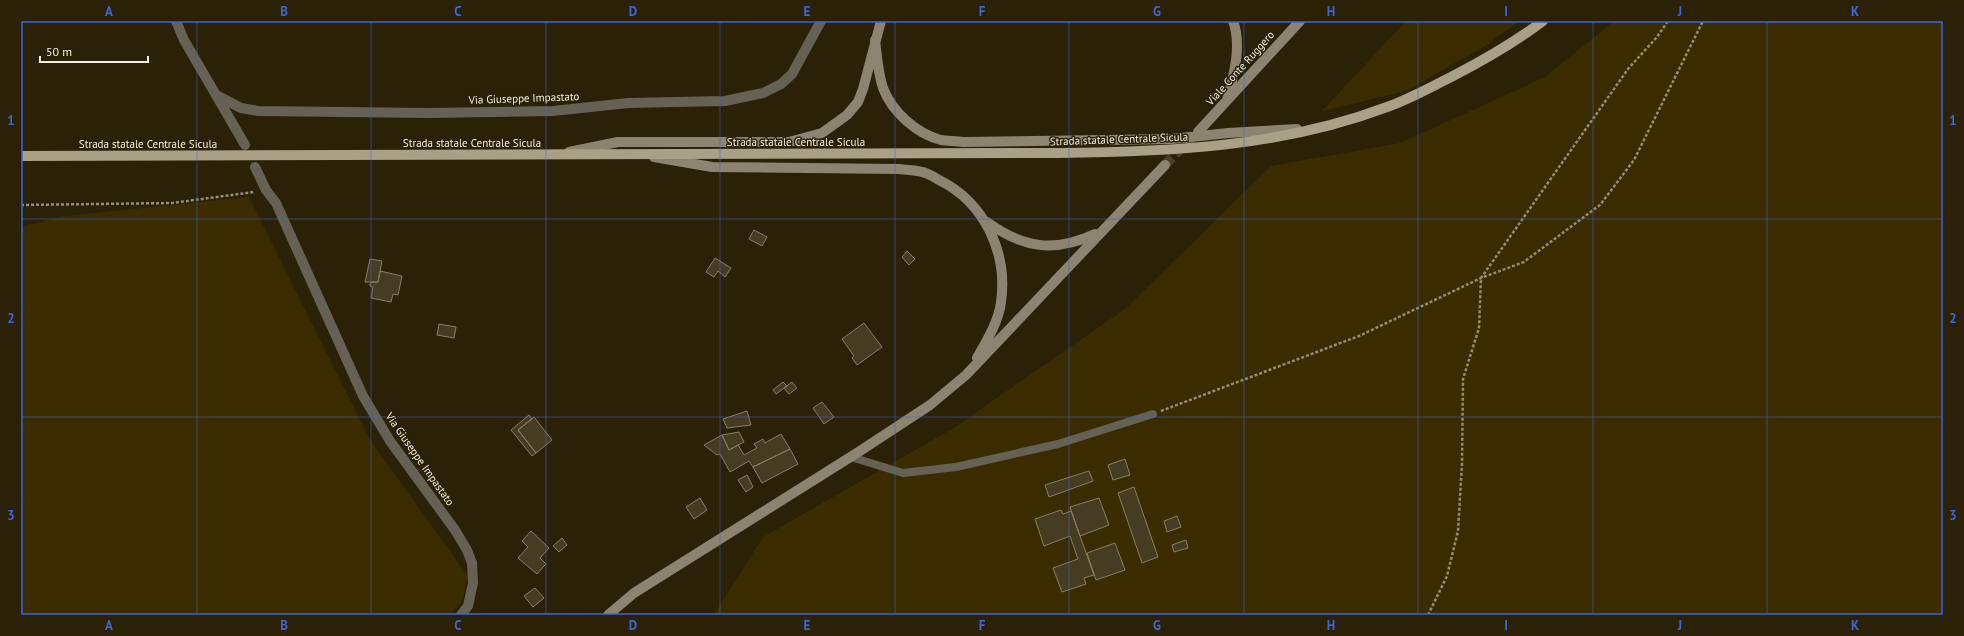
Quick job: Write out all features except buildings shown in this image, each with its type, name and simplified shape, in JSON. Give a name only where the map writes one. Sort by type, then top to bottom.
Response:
[{"type":"main road","points":[[554,155],[618,142],[789,142],[822,133],[847,115],[858,102],[863,89],[881,21]]},
{"type":"main road","points":[[1227,102],[1235,72],[1236,48],[1235,27],[1233,21]]},
{"type":"main road","name":"Viale Conte Ruggero","points":[[1198,132],[1300,21]]},
{"type":"main road","name":"Strada statale Centrale Sicula","points":[[21,156],[642,155],[1137,152],[1231,144],[1319,128],[1388,107],[1424,91],[1473,66],[1529,32],[1543,21]]},
{"type":"main road","points":[[875,40],[879,72],[883,89],[892,105],[906,120],[922,132],[941,140],[963,142],[1172,139],[1228,133],[1319,128]]},
{"type":"main road","points":[[642,155],[712,167],[898,169],[923,172],[950,186],[972,205],[985,221],[994,239],[1000,264],[1002,282],[1001,304],[991,332],[966,375]]},
{"type":"main road","points":[[611,613],[634,593],[700,550],[851,457],[930,405],[966,375],[1165,165]]},
{"type":"main road","points":[[985,221],[1005,235],[1026,244],[1049,245],[1078,242],[1100,232]]},
{"type":"street","name":"Via Giuseppe Impastato","points":[[176,21],[184,40],[245,145]]},
{"type":"street","name":"Via Giuseppe Impastato","points":[[216,95],[226,102],[241,108],[258,110],[428,113],[553,111],[628,103],[725,101],[763,93],[781,84],[792,74],[821,21]]},
{"type":"street","name":"Via Giuseppe Impastato","points":[[255,167],[266,190],[276,203],[363,396],[390,441],[455,530],[467,550],[472,562],[473,583],[468,606],[461,615]]},
{"type":"lane","points":[[851,457],[903,472],[956,467],[1058,444],[1153,414]]},
{"type":"path","points":[[1428,615],[1447,576],[1458,531],[1462,464],[1463,379],[1479,328],[1481,278],[1628,69],[1657,37],[1668,21]]},
{"type":"path","points":[[1153,414],[1359,336],[1481,278],[1524,262],[1600,205],[1634,160],[1703,21]]},
{"type":"path","points":[[21,205],[172,203],[266,190]]},
{"type":"shaded area","points":[[1406,21],[1520,21],[1482,48],[1406,91],[1322,111]]},
{"type":"shaded area","points":[[1614,21],[1943,21],[1943,615],[714,615],[763,537],[952,429],[1125,309],[1271,166],[1400,143],[1545,77]]},
{"type":"shaded area","points":[[249,197],[370,440],[468,576],[462,601],[450,615],[21,615],[21,227],[65,216]]},
{"type":"tunnel","points":[[1165,165],[1196,133]]}]
